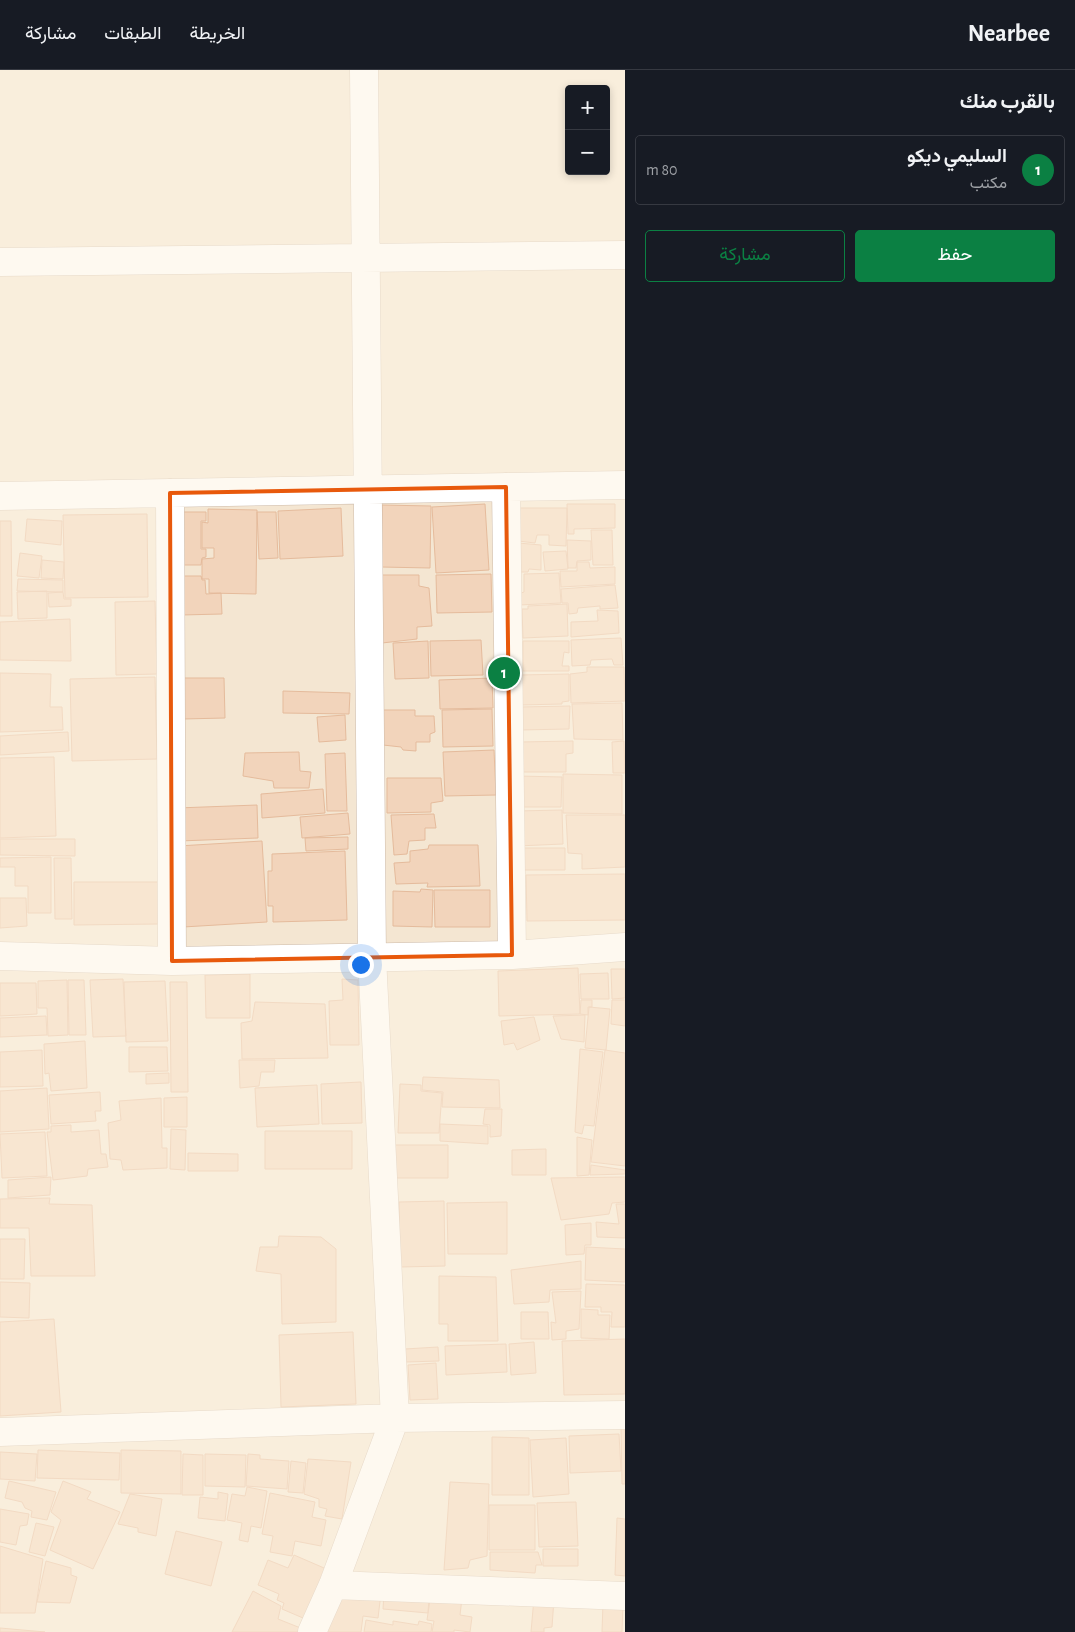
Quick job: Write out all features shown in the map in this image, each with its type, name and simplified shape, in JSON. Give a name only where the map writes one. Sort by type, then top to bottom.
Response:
[{"type":"street","points":[[312,1632],[333,1585],[395,1418],[372,957],[364,70]]},
{"type":"street","points":[[0,262],[625,255]]},
{"type":"street","points":[[0,496],[625,484]]},
{"type":"street","points":[[506,487],[512,955]]},
{"type":"street","points":[[170,493],[172,961]]},
{"type":"street","points":[[0,956],[172,961],[512,955],[625,947]]},
{"type":"street","points":[[0,1432],[395,1418],[625,1415]]},
{"type":"street","points":[[333,1585],[625,1596]]},
{"type":"highlighted area","points":[[506,487],[512,955],[172,961],[170,493]]},
{"type":"shaded area","points":[[0,70],[625,70],[625,1632],[0,1632]]},
{"type":"building","points":[[485,504],[489,570],[436,573],[432,507]]},
{"type":"building","points":[[567,504],[615,504],[615,528],[574,529],[574,534],[568,534]]},
{"type":"building","points":[[382,505],[431,506],[430,568],[381,567]]},
{"type":"building","points":[[341,508],[343,556],[280,559],[278,511]]},
{"type":"building","points":[[519,508],[567,508],[566,546],[549,545],[549,535],[537,535],[535,543],[518,541]]},
{"type":"building","points":[[208,509],[257,510],[256,594],[209,593],[209,579],[202,579],[202,559],[214,558],[214,548],[202,548],[202,522],[208,523]]},
{"type":"building","points":[[177,512],[206,512],[206,521],[201,521],[201,549],[206,549],[206,557],[202,558],[201,565],[177,565]]},
{"type":"building","points":[[257,512],[276,512],[278,558],[259,559]]},
{"type":"building","points":[[147,514],[148,597],[65,598],[63,515]]},
{"type":"building","points":[[27,519],[62,521],[61,545],[25,541]]},
{"type":"building","points":[[0,521],[11,521],[12,616],[0,616]]},
{"type":"building","points":[[591,530],[612,530],[613,565],[593,565]]},
{"type":"building","points":[[567,540],[591,541],[591,560],[577,561],[576,568],[568,568]]},
{"type":"building","points":[[518,543],[541,545],[541,570],[529,569],[528,572],[518,572]]},
{"type":"building","points":[[566,551],[568,569],[545,571],[543,552]]},
{"type":"building","points":[[20,553],[42,556],[39,578],[17,576]]},
{"type":"building","points":[[42,560],[64,562],[63,579],[41,578]]},
{"type":"building","points":[[577,562],[589,562],[590,568],[615,567],[615,584],[561,587],[560,571],[577,571]]},
{"type":"building","points":[[559,573],[561,603],[519,605],[518,594],[524,592],[524,574]]},
{"type":"building","points":[[491,574],[492,612],[437,613],[436,575]]},
{"type":"building","points":[[378,575],[419,575],[419,586],[429,588],[432,626],[417,627],[417,639],[382,643]]},
{"type":"building","points":[[180,576],[201,576],[202,580],[205,580],[206,594],[221,593],[222,614],[181,615]]},
{"type":"building","points":[[18,579],[63,580],[63,592],[17,591]]},
{"type":"building","points":[[615,585],[618,608],[600,609],[600,606],[578,608],[577,613],[569,614],[568,603],[562,603],[561,589]]},
{"type":"building","points":[[47,591],[47,618],[18,619],[17,592]]},
{"type":"building","points":[[63,592],[64,599],[71,599],[71,606],[49,607],[48,593]]},
{"type":"building","points":[[155,601],[157,674],[116,675],[115,602]]},
{"type":"building","points":[[567,604],[568,636],[523,638],[522,609],[528,609],[528,606]]},
{"type":"building","points":[[597,610],[618,611],[619,633],[571,637],[571,622],[598,621]]},
{"type":"building","points":[[70,619],[71,661],[0,660],[0,622]]},
{"type":"building","points":[[621,638],[623,665],[614,665],[612,659],[591,660],[590,665],[572,666],[571,640]]},
{"type":"building","points":[[481,640],[483,675],[431,676],[430,641]]},
{"type":"building","points":[[428,641],[429,678],[395,679],[393,643]]},
{"type":"building","points":[[523,641],[569,641],[569,653],[564,652],[562,666],[569,666],[569,671],[523,671]]},
{"type":"building","points":[[587,667],[624,667],[625,701],[571,703],[570,674],[587,672]]},
{"type":"building","points":[[0,673],[51,674],[50,707],[62,707],[63,730],[0,732]]},
{"type":"building","points":[[569,674],[569,701],[562,702],[562,704],[520,705],[519,675]]},
{"type":"building","points":[[155,677],[157,759],[72,761],[70,679]]},
{"type":"building","points":[[183,678],[224,678],[225,718],[183,719]]},
{"type":"building","points":[[492,678],[493,708],[440,709],[439,680]]},
{"type":"building","points":[[283,691],[350,693],[349,714],[283,713]]},
{"type":"building","points":[[622,703],[623,740],[574,739],[572,704]]},
{"type":"building","points":[[570,706],[569,729],[519,730],[520,707]]},
{"type":"building","points":[[492,709],[493,746],[443,747],[442,710]]},
{"type":"building","points":[[382,710],[415,710],[415,716],[434,716],[435,732],[430,734],[430,742],[416,742],[416,751],[383,745]]},
{"type":"building","points":[[345,715],[346,740],[319,742],[317,717]]},
{"type":"building","points":[[68,732],[69,751],[0,755],[0,736]]},
{"type":"building","points":[[573,741],[573,753],[566,754],[566,772],[519,772],[520,742]]},
{"type":"building","points":[[624,741],[625,773],[613,773],[612,742]]},
{"type":"building","points":[[494,750],[496,795],[445,796],[443,752]]},
{"type":"building","points":[[299,752],[300,771],[311,772],[309,788],[274,788],[273,781],[243,776],[245,753]]},
{"type":"building","points":[[345,753],[347,811],[327,811],[325,754]]},
{"type":"building","points":[[54,757],[56,836],[0,838],[0,758]]},
{"type":"building","points":[[563,774],[622,775],[622,814],[563,813]]},
{"type":"building","points":[[517,776],[562,777],[561,807],[516,807]]},
{"type":"building","points":[[387,778],[441,778],[443,801],[431,803],[431,812],[387,813]]},
{"type":"building","points":[[323,789],[325,813],[262,818],[261,794]]},
{"type":"building","points":[[257,805],[258,838],[179,841],[177,808]]},
{"type":"building","points":[[562,810],[563,844],[517,846],[516,811]]},
{"type":"building","points":[[348,813],[350,834],[302,838],[300,817]]},
{"type":"building","points":[[434,814],[436,828],[425,828],[425,840],[409,841],[407,854],[394,855],[391,815]]},
{"type":"building","points":[[566,815],[625,815],[625,867],[582,869],[582,854],[568,853]]},
{"type":"building","points":[[348,837],[348,849],[306,851],[305,838]]},
{"type":"building","points":[[0,839],[75,839],[75,856],[0,855]]},
{"type":"building","points":[[262,841],[267,922],[183,927],[178,846]]},
{"type":"building","points":[[429,845],[478,845],[480,886],[427,887],[428,883],[396,884],[394,863],[410,862],[410,851],[428,849]]},
{"type":"building","points":[[517,848],[565,848],[565,870],[517,870]]},
{"type":"building","points":[[345,851],[347,920],[273,922],[273,906],[268,906],[268,871],[272,871],[272,854]]},
{"type":"building","points":[[51,857],[51,913],[28,913],[28,886],[15,886],[15,867],[0,867],[0,858]]},
{"type":"building","points":[[54,858],[71,858],[72,919],[55,919]]},
{"type":"building","points":[[625,874],[625,920],[527,921],[526,875]]},
{"type":"building","points":[[74,882],[158,882],[158,924],[74,925]]},
{"type":"building","points":[[421,889],[433,890],[432,927],[393,926],[393,891],[420,892]]},
{"type":"building","points":[[434,890],[490,890],[490,927],[435,927]]},
{"type":"building","points":[[0,898],[26,898],[27,926],[0,928]]},
{"type":"building","points":[[578,968],[580,1014],[499,1016],[498,971]]},
{"type":"building","points":[[611,969],[625,969],[625,998],[612,999]]},
{"type":"building","points":[[608,973],[609,999],[581,999],[580,974]]},
{"type":"building","points":[[250,974],[250,1018],[206,1018],[205,975]]},
{"type":"building","points":[[123,979],[126,1036],[93,1037],[90,980]]},
{"type":"building","points":[[342,979],[358,980],[359,1045],[330,1045],[329,1001],[343,1000]]},
{"type":"building","points":[[67,980],[68,1035],[48,1036],[47,1008],[38,1008],[38,981]]},
{"type":"building","points":[[68,980],[84,980],[86,1035],[69,1035]]},
{"type":"building","points":[[165,981],[168,1041],[126,1042],[124,982]]},
{"type":"building","points":[[170,982],[187,982],[188,1092],[171,1092]]},
{"type":"building","points":[[0,983],[36,983],[37,1014],[0,1016]]},
{"type":"building","points":[[581,1000],[592,1000],[592,1007],[588,1007],[588,1015],[580,1014]]},
{"type":"building","points":[[612,1000],[625,1000],[625,1026],[611,1024]]},
{"type":"building","points":[[255,1002],[325,1004],[328,1058],[242,1059],[241,1023],[252,1021]]},
{"type":"building","points":[[589,1007],[610,1009],[606,1050],[585,1048]]},
{"type":"building","points":[[585,1015],[584,1042],[561,1039],[553,1016]]},
{"type":"building","points":[[46,1016],[47,1035],[0,1037],[0,1018]]},
{"type":"building","points":[[534,1017],[540,1040],[517,1050],[514,1043],[504,1045],[501,1021]]},
{"type":"building","points":[[85,1041],[87,1088],[51,1091],[49,1073],[45,1074],[44,1044]]},
{"type":"building","points":[[129,1047],[167,1047],[168,1071],[129,1072]]},
{"type":"building","points":[[580,1049],[603,1052],[594,1126],[584,1125],[582,1134],[575,1132]]},
{"type":"building","points":[[42,1050],[43,1086],[0,1087],[0,1052]]},
{"type":"building","points":[[605,1050],[625,1053],[625,1166],[591,1162]]},
{"type":"building","points":[[239,1060],[275,1060],[274,1072],[261,1072],[259,1086],[240,1088]]},
{"type":"building","points":[[169,1073],[169,1083],[146,1084],[146,1074]]},
{"type":"building","points":[[423,1077],[499,1080],[500,1108],[442,1107],[443,1092],[422,1090]]},
{"type":"building","points":[[361,1082],[362,1123],[322,1124],[321,1084]]},
{"type":"building","points":[[400,1084],[421,1085],[421,1091],[442,1093],[439,1133],[398,1133]]},
{"type":"building","points":[[317,1085],[319,1124],[257,1127],[255,1088]]},
{"type":"building","points":[[47,1088],[49,1129],[0,1132],[0,1091]]},
{"type":"building","points":[[100,1092],[101,1111],[95,1111],[96,1121],[51,1124],[49,1095]]},
{"type":"building","points":[[187,1097],[187,1127],[164,1127],[164,1098]]},
{"type":"building","points":[[161,1098],[162,1148],[167,1148],[167,1168],[123,1170],[121,1160],[110,1159],[108,1123],[121,1120],[119,1101]]},
{"type":"building","points":[[485,1109],[502,1109],[501,1136],[490,1137],[490,1125],[483,1124]]},
{"type":"building","points":[[440,1124],[488,1126],[488,1144],[440,1141]]},
{"type":"building","points":[[71,1125],[71,1132],[99,1130],[101,1154],[106,1154],[108,1167],[88,1169],[87,1176],[53,1180],[47,1132],[51,1132],[51,1126]]},
{"type":"building","points":[[171,1129],[186,1130],[185,1170],[170,1169]]},
{"type":"building","points":[[265,1131],[352,1131],[352,1169],[265,1169]]},
{"type":"building","points":[[45,1132],[47,1176],[2,1178],[0,1134]]},
{"type":"building","points":[[577,1137],[592,1140],[589,1175],[577,1176]]},
{"type":"building","points":[[391,1145],[448,1145],[448,1178],[391,1178]]},
{"type":"building","points":[[546,1149],[546,1175],[512,1175],[512,1150]]},
{"type":"building","points":[[188,1153],[238,1154],[238,1171],[188,1171]]},
{"type":"building","points":[[591,1165],[625,1170],[625,1174],[590,1175]]},
{"type":"building","points":[[51,1177],[50,1195],[8,1198],[8,1180]]},
{"type":"building","points":[[625,1177],[625,1202],[612,1203],[609,1214],[561,1220],[551,1178]]},
{"type":"building","points":[[50,1198],[49,1204],[92,1205],[95,1276],[31,1276],[29,1228],[0,1228],[0,1199]]},
{"type":"building","points":[[444,1201],[445,1266],[400,1267],[399,1202]]},
{"type":"building","points":[[507,1202],[507,1254],[448,1254],[447,1203]]},
{"type":"building","points":[[616,1204],[625,1204],[625,1238],[597,1237],[596,1222],[619,1224]]},
{"type":"building","points":[[591,1223],[591,1245],[585,1245],[584,1254],[566,1255],[565,1225]]},
{"type":"building","points":[[279,1236],[321,1237],[336,1249],[336,1322],[282,1324],[281,1274],[256,1271],[260,1247],[278,1247]]},
{"type":"building","points":[[0,1239],[25,1239],[24,1279],[0,1279]]},
{"type":"building","points":[[586,1247],[625,1249],[625,1282],[585,1280]]},
{"type":"building","points":[[581,1261],[581,1289],[550,1290],[549,1302],[514,1304],[511,1270]]},
{"type":"building","points":[[439,1276],[496,1277],[498,1341],[448,1341],[448,1324],[439,1324]]},
{"type":"building","points":[[0,1282],[30,1283],[29,1318],[0,1317]]},
{"type":"building","points":[[586,1284],[625,1285],[625,1327],[611,1327],[612,1312],[601,1312],[601,1307],[585,1307]]},
{"type":"building","points":[[581,1291],[579,1329],[566,1331],[566,1339],[552,1340],[551,1322],[556,1323],[552,1292]]},
{"type":"building","points":[[581,1309],[598,1310],[598,1315],[610,1315],[609,1339],[581,1338]]},
{"type":"building","points":[[521,1312],[548,1312],[549,1339],[521,1339]]},
{"type":"building","points":[[54,1319],[61,1412],[0,1416],[0,1322]]},
{"type":"building","points":[[353,1332],[356,1404],[281,1407],[279,1335]]},
{"type":"building","points":[[625,1339],[625,1394],[564,1395],[562,1341]]},
{"type":"building","points":[[534,1342],[536,1373],[511,1375],[509,1344]]},
{"type":"building","points":[[506,1344],[507,1372],[446,1375],[445,1346]]},
{"type":"building","points":[[438,1347],[439,1361],[406,1362],[405,1349]]},
{"type":"building","points":[[436,1363],[438,1399],[410,1400],[408,1365]]},
{"type":"building","points":[[625,1428],[625,1484],[622,1484],[621,1429]]},
{"type":"building","points":[[619,1434],[621,1471],[570,1473],[569,1436]]},
{"type":"building","points":[[492,1437],[529,1438],[529,1495],[492,1495]]},
{"type":"building","points":[[566,1438],[569,1494],[533,1497],[530,1440]]},
{"type":"building","points":[[38,1450],[120,1453],[119,1480],[37,1478]]},
{"type":"building","points":[[121,1450],[181,1451],[181,1494],[121,1493]]},
{"type":"building","points":[[0,1452],[37,1454],[35,1481],[0,1479]]},
{"type":"building","points":[[183,1454],[203,1455],[203,1495],[182,1495]]},
{"type":"building","points":[[205,1454],[246,1455],[245,1487],[205,1486]]},
{"type":"building","points":[[248,1454],[260,1455],[260,1459],[289,1461],[287,1489],[246,1486]]},
{"type":"building","points":[[308,1459],[351,1462],[342,1519],[325,1516],[327,1509],[319,1507],[319,1499],[304,1494]]},
{"type":"building","points":[[291,1461],[306,1463],[303,1493],[288,1492]]},
{"type":"building","points":[[9,1481],[56,1492],[47,1520],[31,1517],[32,1511],[25,1508],[22,1502],[5,1498]]},
{"type":"building","points":[[63,1481],[91,1492],[87,1499],[120,1512],[93,1569],[50,1550],[61,1520],[51,1512]]},
{"type":"building","points":[[450,1482],[489,1484],[487,1556],[470,1560],[468,1568],[444,1570]]},
{"type":"building","points":[[247,1487],[267,1491],[261,1528],[251,1526],[248,1542],[239,1540],[242,1523],[227,1520],[232,1494],[245,1496]]},
{"type":"building","points":[[218,1492],[228,1494],[225,1521],[198,1518],[200,1497],[218,1499]]},
{"type":"building","points":[[270,1493],[315,1502],[312,1517],[326,1520],[321,1546],[295,1541],[292,1556],[270,1552],[273,1536],[262,1534]]},
{"type":"building","points":[[130,1494],[162,1499],[156,1536],[138,1532],[138,1528],[118,1524]]},
{"type":"building","points":[[576,1502],[578,1546],[539,1547],[537,1503]]},
{"type":"building","points":[[489,1505],[535,1505],[535,1550],[489,1550]]},
{"type":"building","points":[[0,1509],[29,1514],[27,1525],[20,1526],[16,1545],[0,1542]]},
{"type":"building","points":[[617,1518],[625,1519],[625,1576],[615,1575]]},
{"type":"building","points":[[36,1523],[54,1527],[45,1556],[29,1552]]},
{"type":"building","points":[[176,1531],[222,1542],[211,1586],[165,1574]]},
{"type":"building","points":[[0,1546],[43,1559],[35,1613],[0,1613]]},
{"type":"building","points":[[543,1549],[578,1549],[578,1566],[543,1566]]},
{"type":"building","points":[[490,1552],[538,1552],[542,1565],[536,1565],[535,1573],[490,1570]]},
{"type":"building","points":[[294,1555],[331,1571],[310,1621],[282,1609],[284,1603],[277,1600],[279,1594],[258,1585],[268,1560],[288,1568]]},
{"type":"building","points":[[46,1561],[71,1568],[71,1575],[77,1577],[70,1603],[37,1602]]},
{"type":"building","points":[[253,1591],[281,1606],[278,1619],[303,1629],[301,1632],[232,1632]]},
{"type":"building","points":[[381,1593],[378,1618],[363,1616],[361,1632],[316,1632],[331,1599]]},
{"type":"building","points":[[384,1593],[429,1598],[428,1613],[383,1609]]},
{"type":"building","points":[[431,1593],[462,1598],[460,1615],[472,1617],[470,1632],[454,1630],[454,1632],[432,1632],[434,1621],[427,1620]]},
{"type":"building","points":[[534,1598],[554,1599],[552,1627],[544,1628],[544,1632],[531,1632]]},
{"type":"building","points":[[603,1603],[623,1604],[622,1632],[602,1632]]},
{"type":"building","points":[[366,1620],[393,1625],[393,1621],[418,1625],[419,1621],[432,1624],[431,1632],[364,1632]]},
{"type":"building","points":[[0,1628],[45,1632],[0,1632]]},
{"type":"place","name":"السليمي ديكو","points":[[504,673]]}]
